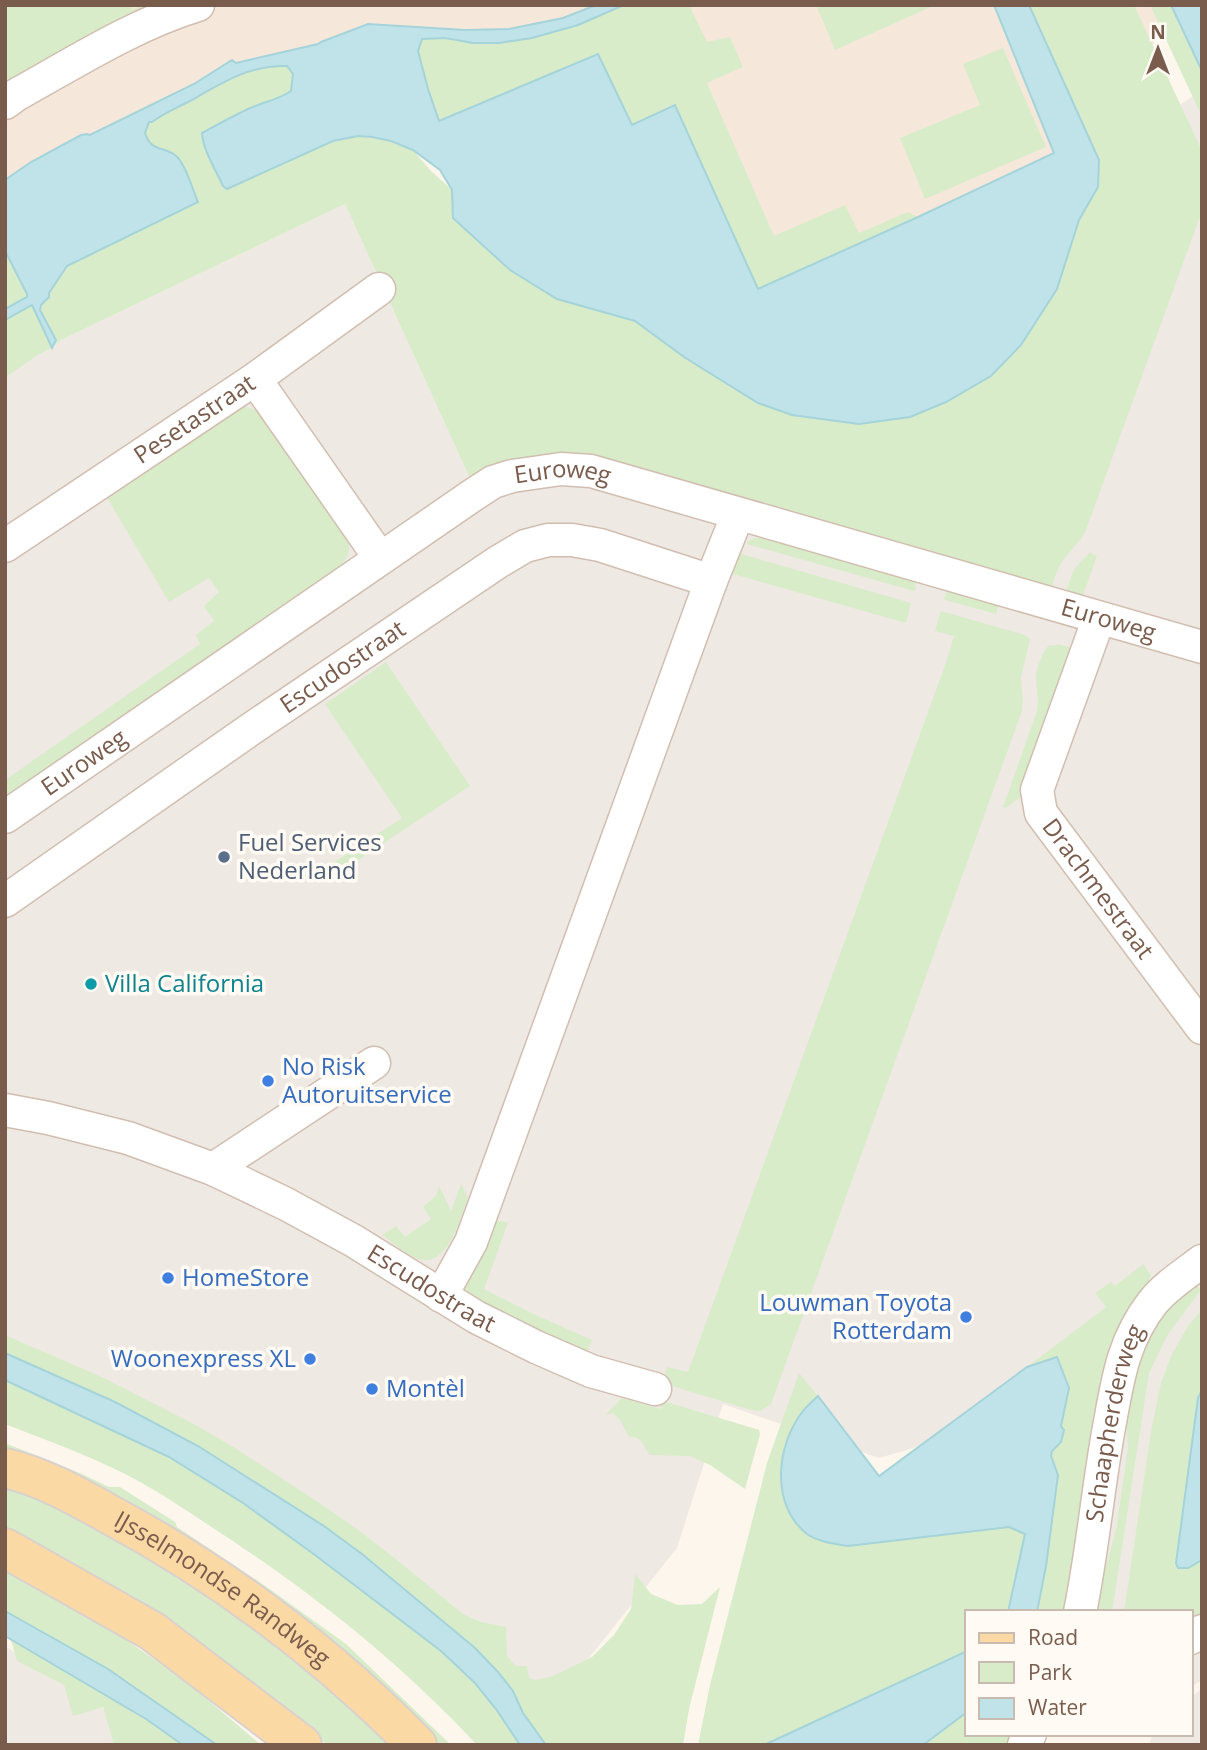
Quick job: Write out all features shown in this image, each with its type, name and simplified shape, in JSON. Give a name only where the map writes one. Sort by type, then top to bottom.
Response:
[{"type":"main road","name":"IJsselmondse Randweg","points":[[5,1468],[67,1491],[189,1559],[323,1658],[417,1745]]},
{"type":"main road","points":[[5,1548],[152,1631],[302,1745]]},
{"type":"street","points":[[5,103],[98,49],[174,12],[198,5]]},
{"type":"street","name":"Pesetastraat","points":[[5,546],[256,379],[379,289]]},
{"type":"street","points":[[256,379],[380,558]]},
{"type":"street","name":"Euroweg","points":[[5,817],[493,482],[536,471],[591,471],[620,478],[1202,647]]},
{"type":"street","points":[[441,1296],[471,1242],[711,581],[738,514]]},
{"type":"street","name":"Escudostraat","points":[[5,901],[248,731],[475,577],[525,547],[548,540],[572,540],[600,545],[711,581]]},
{"type":"street","name":"Drachmestraat","points":[[1099,618],[1037,790],[1041,813],[1202,1028]]},
{"type":"street","points":[[213,1169],[374,1063]]},
{"type":"street","name":"Escudostraat","points":[[5,1110],[128,1138],[213,1169],[354,1241],[476,1317],[536,1348],[591,1371],[656,1389]]},
{"type":"street","name":"Schaapherderweg","points":[[1080,1610],[1104,1455],[1124,1354],[1154,1302],[1176,1280],[1202,1261]]},
{"type":"shaded area","points":[[5,5],[1175,5],[1080,173],[864,343],[383,115],[5,215]]},
{"type":"shaded area","points":[[1202,90],[1202,1680],[1193,1686],[1193,1610],[1035,1610],[927,1444],[879,1458],[723,1404],[677,1548],[552,1704],[230,1516],[5,1408],[5,378],[61,340],[345,204],[472,483],[1057,289],[1099,160]]},
{"type":"shaded area","points":[[5,1646],[160,1745],[5,1745]]},
{"type":"shaded area","points":[[1202,1689],[1202,1745],[1150,1745],[1152,1736],[1193,1736],[1193,1696]]},
{"type":"green space","points":[[5,5],[130,5],[132,10],[143,5],[177,5],[5,92]]},
{"type":"green space","points":[[624,5],[689,5],[707,42],[730,37],[743,67],[707,83],[774,236],[845,205],[859,233],[908,212],[918,217],[758,289],[675,105],[632,125],[598,54],[439,121],[418,51],[421,39],[445,38],[473,43],[499,43],[532,38],[578,25]]},
{"type":"green space","points":[[816,5],[935,5],[835,50]]},
{"type":"green space","points":[[1029,5],[1134,5],[1202,151],[1202,211],[1086,530],[1060,565],[1051,590],[568,459],[472,483],[345,204],[61,340],[52,348],[5,378],[5,320],[32,304],[53,347],[56,340],[40,310],[67,266],[198,202],[179,159],[171,152],[154,146],[148,139],[145,133],[149,121],[152,122],[236,76],[273,66],[287,66],[293,74],[291,90],[202,133],[205,146],[223,186],[227,189],[333,141],[358,136],[391,141],[413,150],[557,299],[635,321],[684,357],[757,403],[910,417],[946,402],[1057,289],[1079,220],[1098,187],[1099,160]]},
{"type":"green space","points":[[1150,5],[1171,5],[1202,71],[1202,117]]},
{"type":"green space","points":[[1003,48],[1046,147],[925,199],[900,138],[980,105],[963,64]]},
{"type":"green space","points":[[5,253],[27,297],[5,309]]},
{"type":"green space","points":[[241,405],[259,411],[349,538],[349,553],[340,568],[5,798],[5,780],[200,644],[196,635],[214,621],[204,606],[219,592],[209,578],[169,602],[103,491]]},
{"type":"green space","points":[[772,537],[915,581],[916,590],[747,544],[754,538]]},
{"type":"green space","points":[[1090,552],[1097,556],[1082,598],[1064,597],[1074,569]]},
{"type":"green space","points":[[738,553],[911,603],[906,623],[726,572]]},
{"type":"green space","points":[[947,592],[999,602],[996,614],[945,600]]},
{"type":"green space","points":[[941,611],[1025,635],[1030,639],[1021,678],[1022,711],[771,1404],[760,1411],[751,1410],[662,1383],[667,1367],[688,1372],[944,668],[954,636],[935,631]]},
{"type":"green space","points":[[1057,644],[1072,648],[1024,794],[1006,808],[1003,807],[1037,711],[1037,669],[1048,647]]},
{"type":"green space","points":[[386,662],[470,786],[322,884],[316,874],[402,818],[325,704]]},
{"type":"green space","points":[[461,1184],[468,1197],[461,1218],[450,1241],[435,1258],[425,1260],[414,1257],[382,1235],[396,1226],[405,1237],[431,1219],[423,1207],[436,1196],[439,1186],[451,1211]]},
{"type":"green space","points":[[495,1221],[508,1223],[484,1289],[592,1340],[588,1350],[578,1351],[467,1298],[462,1283]]},
{"type":"green space","points":[[1143,1264],[1151,1275],[1149,1282],[1138,1295],[1143,1299],[1068,1610],[1037,1610],[1058,1476],[1051,1456],[1061,1442],[1064,1431],[1061,1427],[1069,1388],[1057,1357],[1027,1367],[1106,1307],[1095,1293],[1111,1282],[1115,1286]]},
{"type":"green space","points":[[1194,1282],[1201,1290],[1168,1334],[1149,1373],[1112,1610],[1094,1610],[1116,1530],[1128,1448],[1124,1398],[1141,1346],[1162,1316]]},
{"type":"green space","points":[[1202,1310],[1202,1390],[1198,1398],[1176,1563],[1188,1568],[1202,1560],[1202,1619],[1193,1625],[1193,1610],[1124,1610],[1161,1383],[1172,1354],[1188,1326]]},
{"type":"green space","points":[[5,1335],[104,1378],[194,1424],[318,1502],[357,1529],[463,1614],[481,1622],[506,1627],[507,1656],[516,1666],[527,1666],[529,1678],[535,1680],[553,1676],[592,1657],[614,1635],[631,1609],[635,1574],[651,1594],[678,1605],[702,1604],[720,1587],[689,1709],[683,1745],[546,1745],[523,1713],[516,1696],[475,1648],[362,1554],[285,1500],[208,1453],[88,1390],[5,1353]]},
{"type":"green space","points":[[799,1373],[818,1396],[802,1412],[780,1481],[786,1506],[1009,1527],[1025,1534],[1008,1610],[965,1610],[965,1652],[764,1745],[698,1745],[710,1685],[767,1463]]},
{"type":"green space","points":[[5,1380],[169,1457],[243,1503],[441,1651],[475,1683],[520,1745],[477,1745],[415,1684],[350,1627],[281,1574],[168,1498],[109,1466],[5,1424]]},
{"type":"green space","points":[[622,1398],[660,1409],[663,1401],[759,1430],[745,1489],[710,1465],[690,1456],[649,1455],[639,1439],[629,1437],[613,1413],[605,1415]]},
{"type":"green space","points":[[5,1443],[109,1487],[120,1487],[175,1522],[177,1527],[346,1644],[451,1745],[438,1745],[388,1697],[5,1457]]},
{"type":"green space","points":[[5,1485],[110,1526],[263,1628],[396,1745],[328,1745],[273,1706],[5,1533]]},
{"type":"green space","points":[[5,1564],[122,1637],[188,1683],[261,1745],[217,1745],[108,1669],[5,1611]]},
{"type":"green space","points":[[11,1640],[146,1719],[183,1745],[114,1745],[103,1707],[73,1716],[64,1685],[17,1661]]},
{"type":"green space","points":[[965,1714],[965,1736],[1012,1736],[1006,1745],[923,1745]]},
{"type":"water","points":[[596,5],[624,5],[578,25],[532,38],[499,43],[473,43],[445,38],[422,39],[418,51],[439,121],[598,54],[632,125],[675,105],[758,289],[1054,153],[994,5],[1029,5],[1099,160],[1098,187],[1079,220],[1057,289],[1021,345],[991,376],[946,402],[910,417],[859,424],[792,415],[758,403],[684,357],[635,321],[557,299],[510,270],[453,218],[452,190],[440,170],[413,150],[391,141],[358,136],[333,141],[227,189],[210,160],[202,133],[291,91],[293,74],[287,66],[273,66],[236,76],[149,122],[145,133],[148,139],[154,146],[171,152],[179,159],[198,202],[67,266],[40,310],[56,340],[52,348],[32,305],[5,320],[5,309],[27,297],[27,294],[5,251],[5,180],[31,162],[81,135],[90,135],[194,84],[232,60],[236,63],[318,44],[368,24],[465,30],[509,29],[563,18]]},
{"type":"water","points":[[1171,5],[1202,5],[1202,71]]},
{"type":"water","points":[[5,1353],[115,1402],[198,1446],[324,1526],[362,1554],[475,1648],[513,1691],[523,1713],[546,1745],[520,1745],[475,1683],[441,1651],[243,1503],[169,1457],[5,1380]]},
{"type":"water","points":[[1057,1357],[1069,1388],[1061,1426],[1064,1430],[1061,1442],[1051,1456],[1058,1475],[1037,1610],[1008,1610],[1025,1534],[1009,1527],[848,1546],[816,1539],[795,1522],[782,1491],[783,1457],[794,1425],[818,1396],[879,1476],[1027,1367]]},
{"type":"water","points":[[1202,1390],[1202,1560],[1188,1568],[1178,1568],[1176,1563],[1198,1398]]},
{"type":"water","points":[[5,1611],[108,1669],[217,1745],[183,1745],[146,1719],[5,1636]]},
{"type":"water","points":[[965,1652],[965,1714],[923,1745],[764,1745]]},
{"type":"place","name":"Fuel Services Nederland","points":[[224,857]]},
{"type":"place","name":"Villa California","points":[[91,984]]},
{"type":"place","name":"No Risk Autoruitservice","points":[[268,1081]]},
{"type":"place","name":"HomeStore","points":[[168,1278]]},
{"type":"place","name":"Louwman Toyota Rotterdam","points":[[966,1317]]},
{"type":"place","name":"Woonexpress XL","points":[[310,1359]]},
{"type":"place","name":"Montèl","points":[[372,1389]]}]
